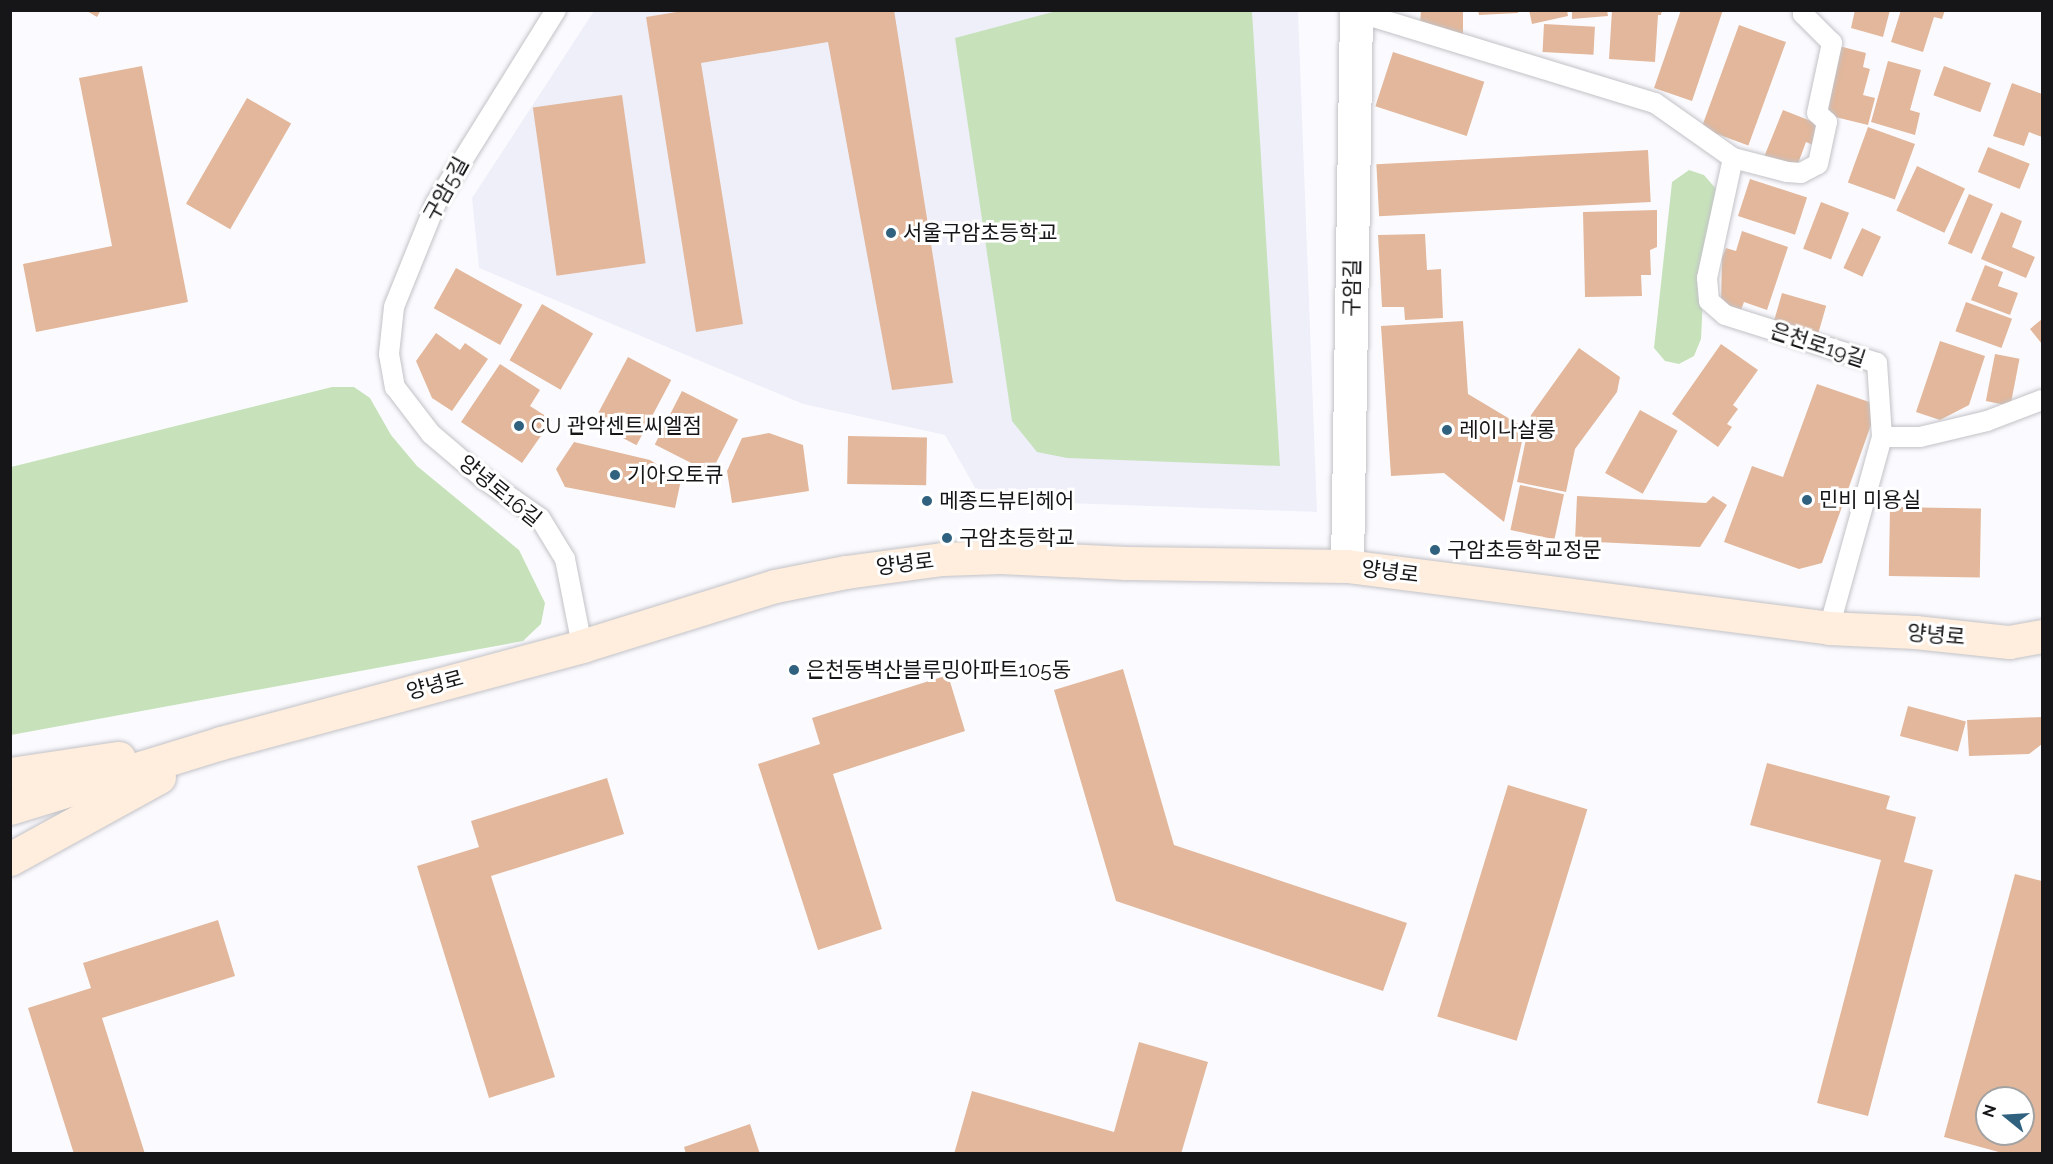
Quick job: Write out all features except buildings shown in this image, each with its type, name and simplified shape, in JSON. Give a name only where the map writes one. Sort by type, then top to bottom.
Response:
[{"type":"main road","name":"양녕로","points":[[10,808],[221,743],[582,646],[774,586],[846,572],[942,559],[1000,557],[1126,563],[1347,566],[1829,628],[1915,632],[2009,642],[2043,636]]},
{"type":"main road","points":[[10,774],[221,743]]},
{"type":"main road","points":[[10,859],[221,743]]},
{"type":"street","name":"구암길","points":[[1347,566],[1356,13]]},
{"type":"lane","name":"구암5길","points":[[395,387],[389,354],[394,307],[413,254],[445,187],[556,10]]},
{"type":"lane","points":[[1356,13],[1655,103],[1733,158],[1786,172],[1802,173],[1818,164],[1827,122],[1817,113],[1832,43],[1803,14],[1803,10]]},
{"type":"lane","name":"은천로19길","points":[[1733,158],[1707,278],[1709,300],[1725,315],[1877,363],[1882,437]]},
{"type":"lane","name":"양녕로16길","points":[[395,387],[431,434],[484,479],[540,518],[565,559],[582,646]]},
{"type":"lane","points":[[1829,628],[1882,437],[1920,437],[1987,421],[2043,400]]},
{"type":"shaded area","name":"서울구암초등학교","points":[[594,11],[1298,11],[1317,512],[982,500],[945,435],[803,404],[479,268],[472,198]]},
{"type":"green space","points":[[1060,10],[1252,11],[1280,466],[1067,458],[1037,452],[1012,421],[955,38]]},
{"type":"green space","points":[[1689,170],[1704,175],[1717,190],[1704,278],[1701,339],[1694,356],[1679,364],[1665,361],[1654,348],[1672,182]]},
{"type":"green space","points":[[332,387],[354,387],[370,398],[391,435],[417,466],[519,550],[545,603],[541,624],[523,641],[11,735],[11,467]]},
{"type":"place","name":"서울구암초등학교","points":[[891,233]]},
{"type":"place","name":"CU 관악센트씨엘점","points":[[519,426]]},
{"type":"place","name":"레이나살롱","points":[[1447,430]]},
{"type":"place","name":"기아오토큐","points":[[615,475]]},
{"type":"place","name":"민비 미용실","points":[[1807,500]]},
{"type":"place","name":"메종드뷰티헤어","points":[[927,501]]},
{"type":"place","name":"구암초등학교","points":[[947,538]]},
{"type":"place","name":"구암초등학교정문","points":[[1435,550]]},
{"type":"place","name":"은천동벽산블루밍아파트105동","points":[[794,670]]}]
